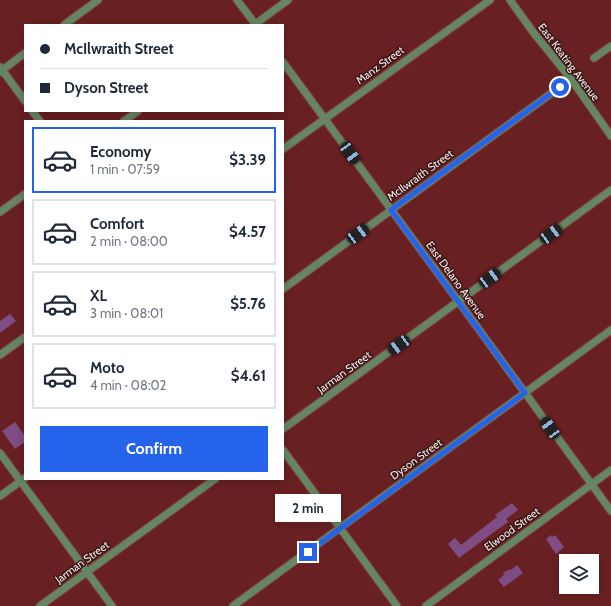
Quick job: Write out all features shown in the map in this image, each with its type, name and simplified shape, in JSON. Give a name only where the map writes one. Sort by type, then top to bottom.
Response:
[{"type":"street","points":[[65,24],[98,0]]},
{"type":"street","points":[[237,0],[254,24]]},
{"type":"street","points":[[256,24],[288,0]]},
{"type":"street","name":"Manz Street","points":[[284,148],[490,0]]},
{"type":"street","name":"East Keating Avenue","points":[[510,0],[611,136]]},
{"type":"street","points":[[594,58],[611,46]]},
{"type":"street","points":[[24,54],[1,69],[24,100]]},
{"type":"street","name":"East Delano Avenue","points":[[284,63],[611,511]]},
{"type":"street","name":"McIlwraith Street","points":[[284,288],[570,79]]},
{"type":"street","points":[[33,112],[39,120]]},
{"type":"street","points":[[125,120],[137,112]]},
{"type":"street","name":"Jarman Street","points":[[284,428],[611,190]]},
{"type":"street","points":[[0,212],[24,195]]},
{"type":"street","name":"Dyson Street","points":[[233,606],[611,330]]},
{"type":"street","points":[[0,355],[24,338]]},
{"type":"street","points":[[284,451],[397,606]]},
{"type":"street","points":[[0,453],[23,479],[112,606]]},
{"type":"street","name":"Elwood Street","points":[[426,606],[611,470]]},
{"type":"street","points":[[0,496],[23,479]]},
{"type":"street","name":"Jarman Street","points":[[40,606],[214,480]]},
{"type":"building","points":[[10,314],[16,321],[0,333],[0,321]]},
{"type":"building","points":[[15,422],[24,435],[24,443],[15,449],[2,431]]},
{"type":"building","points":[[512,503],[518,510],[506,519],[508,522],[459,558],[448,544],[455,538],[461,545],[497,517],[495,515]]},
{"type":"building","points":[[551,535],[552,537],[555,535],[564,547],[556,554],[546,539]]},
{"type":"building","points":[[517,565],[523,573],[504,587],[498,580],[504,575],[503,573],[510,569],[511,570]]},
{"type":"route","points":[[308,552],[525,393],[391,210],[560,87]]}]
